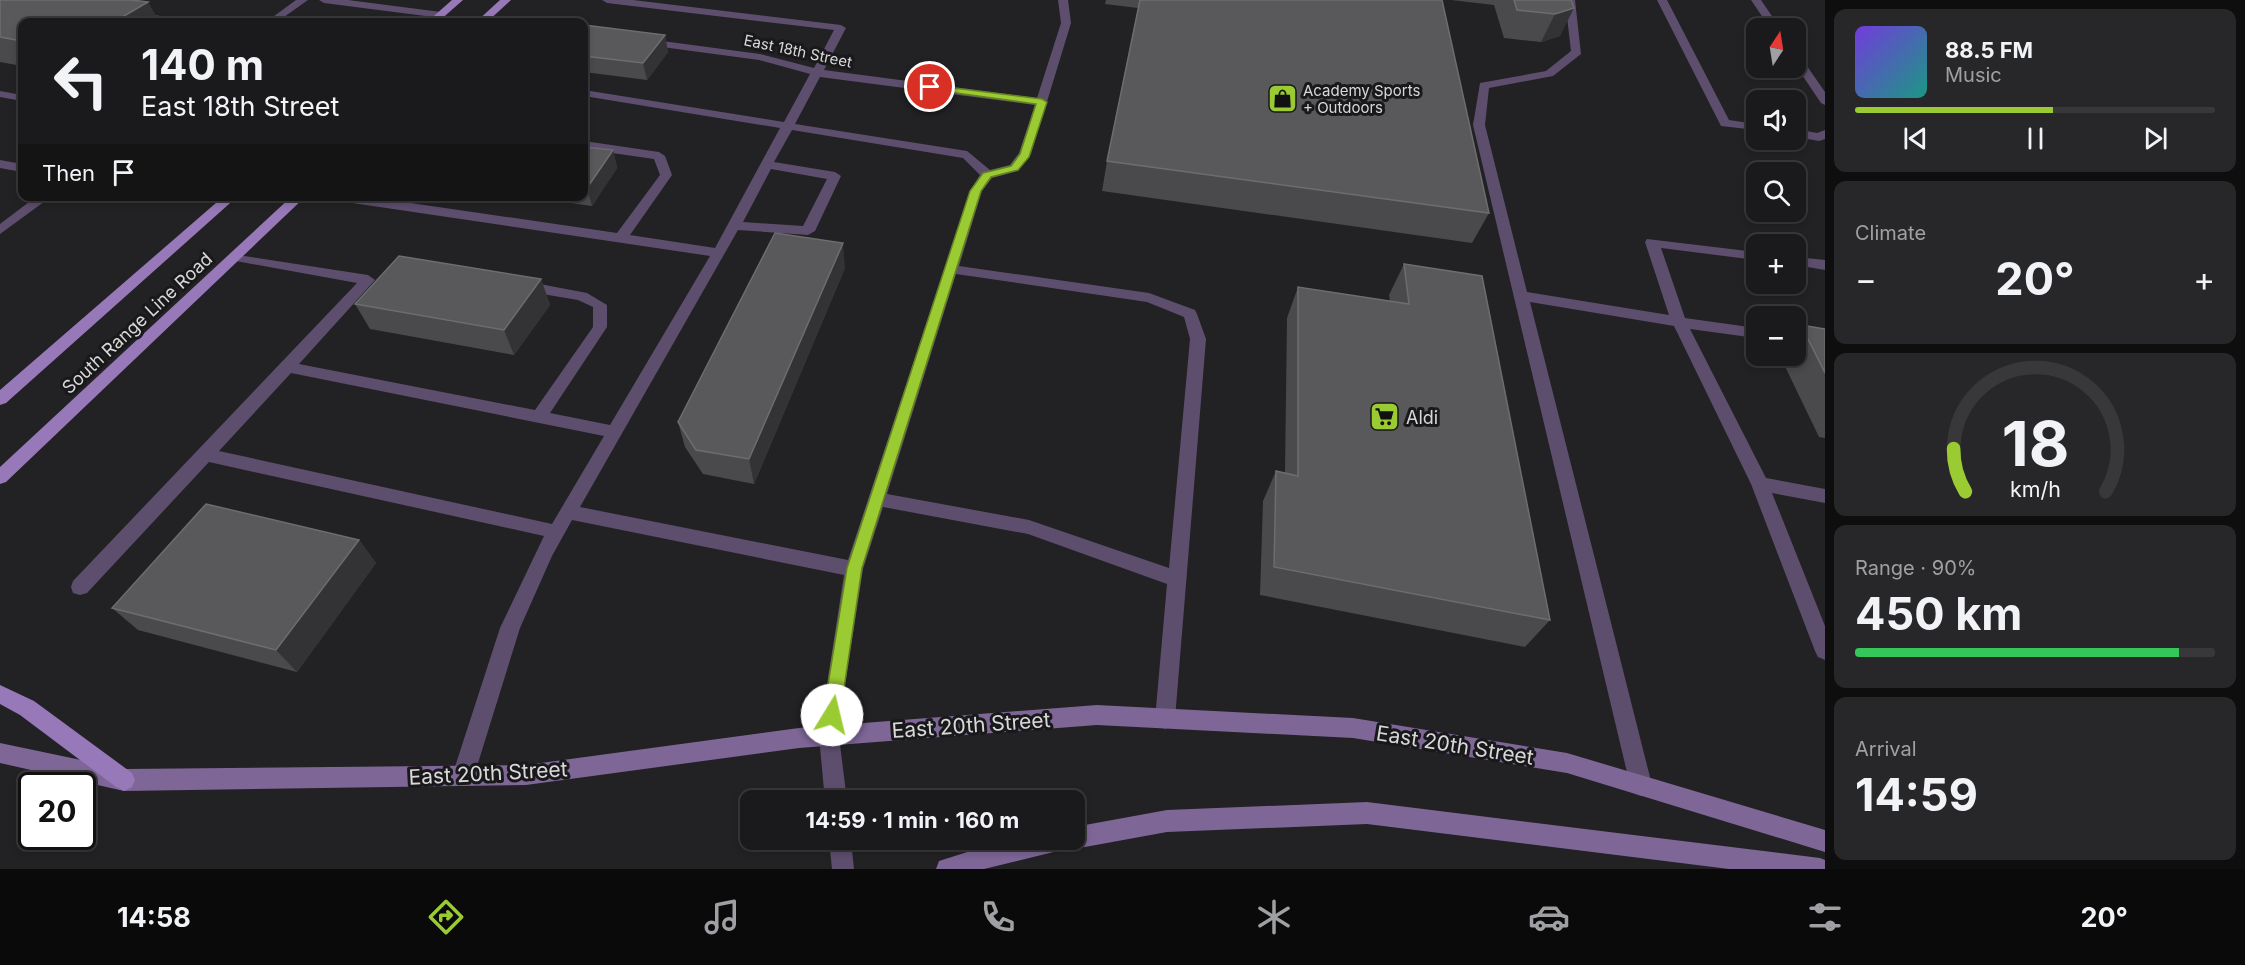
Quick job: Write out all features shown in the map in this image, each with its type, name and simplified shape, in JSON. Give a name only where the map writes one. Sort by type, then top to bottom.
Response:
[{"type":"main road","points":[[437,18],[458,0]]},
{"type":"main road","points":[[486,18],[506,0]]},
{"type":"main road","name":"South Range Line Road","points":[[0,399],[226,201]]},
{"type":"main road","name":"South Range Line Road","points":[[0,477],[295,201]]},
{"type":"main road","points":[[0,694],[27,708],[124,780]]},
{"type":"main road","name":"East 20th Street","points":[[0,753],[124,780],[526,775],[829,735],[1097,715],[1353,728],[1568,764],[1825,841]]},
{"type":"main road","points":[[1085,836],[1167,821],[1366,813],[1820,869]]},
{"type":"main road","points":[[947,869],[1009,850]]},
{"type":"street","points":[[277,18],[303,0]]},
{"type":"street","points":[[324,0],[441,15]]},
{"type":"street","points":[[463,776],[510,628],[556,532],[719,253],[841,28],[607,0]]},
{"type":"street","points":[[835,790],[829,735],[854,568],[976,191],[987,175],[1014,168],[1025,154],[1066,23],[1063,0]]},
{"type":"street","points":[[1570,0],[1576,52],[1549,74],[1484,85],[1479,125],[1641,785]]},
{"type":"street","points":[[1662,0],[1725,123],[1746,126]]},
{"type":"street","points":[[1756,0],[1768,18]]},
{"type":"street","points":[[130,15],[154,18]]},
{"type":"street","name":"East 18th Street","points":[[631,39],[760,57],[818,74],[1042,102]]},
{"type":"street","points":[[1806,72],[1825,100]]},
{"type":"street","points":[[0,94],[18,97]]},
{"type":"street","points":[[588,94],[967,155],[987,175]]},
{"type":"street","points":[[1806,134],[1819,136],[1825,134]]},
{"type":"street","points":[[588,146],[659,156],[666,175],[621,238]]},
{"type":"street","points":[[0,164],[18,167]]},
{"type":"street","points":[[733,225],[808,231],[835,176],[767,165]]},
{"type":"street","points":[[0,230],[39,201]]},
{"type":"street","points":[[405,201],[719,253]]},
{"type":"street","points":[[1746,255],[1652,242],[1679,322],[1761,484],[1825,651]]},
{"type":"street","points":[[80,587],[373,278],[236,257]]},
{"type":"street","points":[[1806,262],[1825,265]]},
{"type":"street","points":[[951,269],[1149,298],[1190,314],[1198,339],[1165,719]]},
{"type":"street","points":[[513,284],[582,296],[600,306],[600,327],[540,417]]},
{"type":"street","points":[[1521,296],[1746,332]]},
{"type":"street","points":[[287,368],[614,432]]},
{"type":"street","points":[[206,455],[556,532]]},
{"type":"street","points":[[1761,484],[1825,496]]},
{"type":"street","points":[[877,499],[1029,527],[1177,579]]},
{"type":"street","points":[[568,512],[854,568]]},
{"type":"street","points":[[841,850],[843,869]]},
{"type":"building","points":[[0,0],[148,2],[121,18],[18,18],[18,40],[0,37]]},
{"type":"building","name":"Academy Sports + Outdoors","points":[[1140,0],[1442,0],[1489,213],[1107,161]]},
{"type":"building","points":[[1514,0],[1571,0],[1574,8],[1555,14],[1517,10]]},
{"type":"building","points":[[588,25],[665,35],[643,63],[588,56]]},
{"type":"building","points":[[588,147],[613,150],[588,187]]},
{"type":"building","points":[[775,233],[843,243],[749,459],[696,450],[678,422]]},
{"type":"building","points":[[399,256],[541,279],[504,330],[355,304]]},
{"type":"building","name":"Aldi","points":[[1404,264],[1482,276],[1550,620],[1274,567],[1276,471],[1298,476],[1298,287],[1409,304]]},
{"type":"building","points":[[1806,326],[1825,329],[1825,373],[1806,335]]},
{"type":"building","points":[[206,504],[359,540],[276,650],[112,608]]},
{"type":"place","name":"Academy Sports + Outdoors","points":[[1282,99]]},
{"type":"place","name":"Aldi","points":[[1385,417]]},
{"type":"route","points":[[832,715],[854,568],[976,191],[987,175],[1014,168],[1025,154],[1042,102],[930,87]]}]
